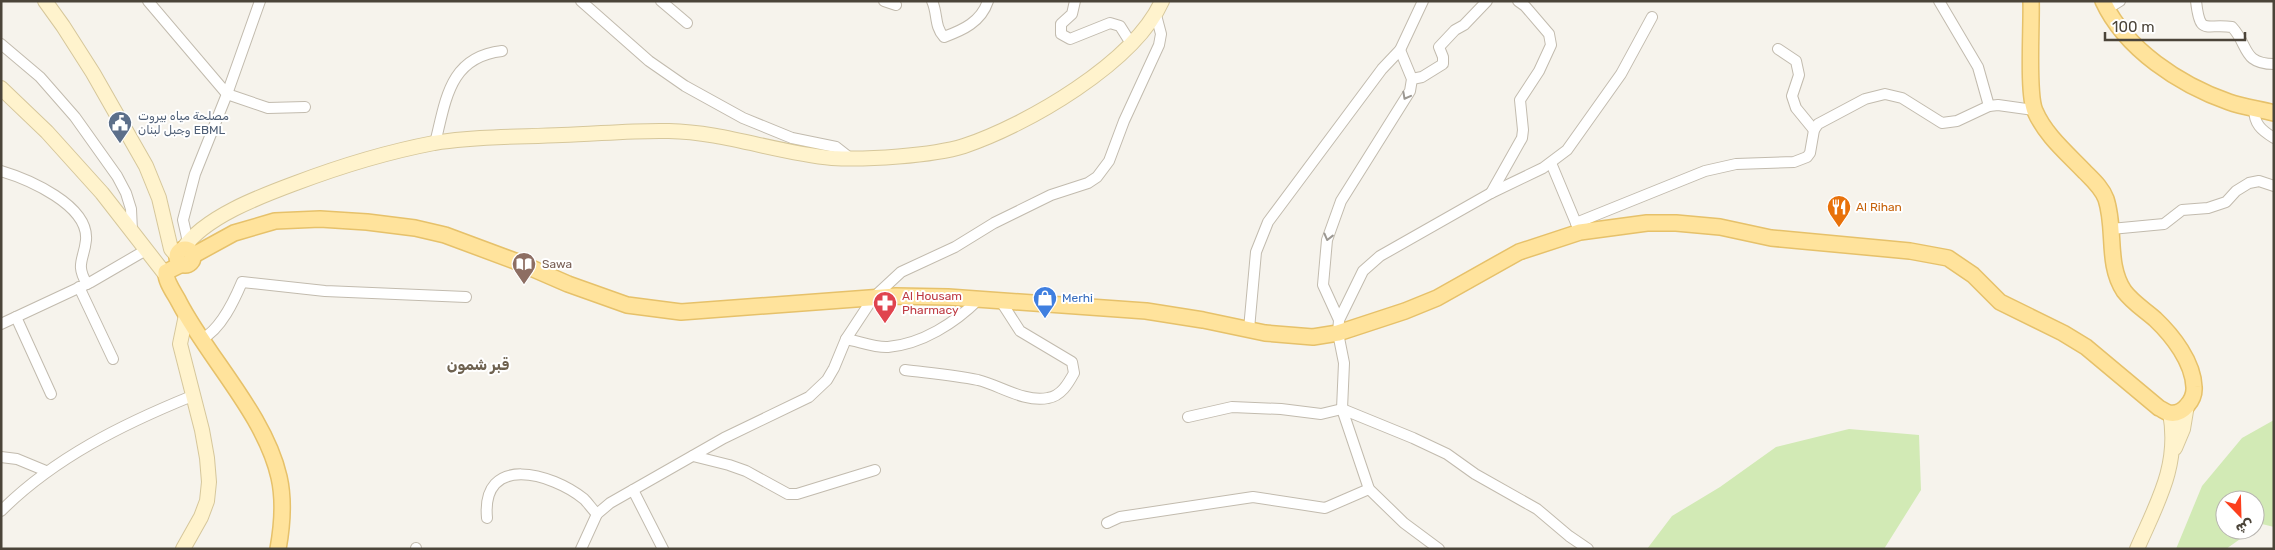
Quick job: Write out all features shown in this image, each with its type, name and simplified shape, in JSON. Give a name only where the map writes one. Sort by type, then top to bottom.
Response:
[{"type":"main road","points":[[45,1],[93,73],[146,166],[160,198],[171,249],[184,253],[247,228],[275,221],[320,219],[415,228],[445,235],[515,260],[553,278],[626,305],[681,312],[896,296],[979,299],[1146,311],[1265,333],[1314,337],[1339,326],[1405,311],[1438,298],[1519,252],[1578,228],[1676,223],[1720,227],[1771,238],[1910,251],[1948,258],[1973,275],[2000,302],[2048,325],[2086,347],[2141,395],[2170,413],[2180,412],[2193,398],[2195,390],[2192,370],[2170,336],[2155,319],[2140,308],[2117,279],[2113,261],[2111,229],[2106,198],[2098,185],[2053,139],[2034,110],[2031,1]]},
{"type":"main road","points":[[165,274],[184,253],[232,210],[257,198],[358,162],[435,143],[478,139],[668,131],[705,135],[808,154],[850,158],[962,147],[1024,121],[1074,90],[1132,45],[1156,14],[1162,1]]},
{"type":"main road","points":[[2110,4],[2124,33],[2152,60],[2181,79],[2214,96],[2274,113]]},
{"type":"main road","points":[[1,88],[47,132],[102,193],[165,274],[186,315],[259,427],[274,458],[280,478],[282,508],[278,549]]},
{"type":"main road","points":[[181,548],[201,517],[207,501],[209,482],[208,458],[180,344],[186,315]]},
{"type":"main road","points":[[2137,549],[2166,483],[2173,450],[2183,429],[2188,405]]},
{"type":"main road","points":[[2170,413],[2173,450]]},
{"type":"street","points":[[148,1],[227,94],[268,108],[305,107]]},
{"type":"street","points":[[184,253],[183,220],[195,174],[227,94],[260,1]]},
{"type":"street","points":[[582,1],[650,61],[685,86],[743,118],[792,138],[827,143],[836,147],[850,158]]},
{"type":"street","points":[[660,1],[687,23]]},
{"type":"street","points":[[884,1],[896,5]]},
{"type":"street","points":[[932,1],[939,32],[944,37],[963,30],[978,20],[988,1]]},
{"type":"street","points":[[1075,1],[1072,14],[1061,24],[1061,34],[1070,39],[1110,23],[1120,26],[1132,45]]},
{"type":"street","points":[[1249,329],[1256,252],[1268,222],[1382,69],[1400,50],[1423,1]]},
{"type":"street","points":[[1412,79],[1422,77],[1443,64],[1443,57],[1439,47],[1487,1]]},
{"type":"street","points":[[1491,193],[1522,138],[1520,100],[1539,72],[1551,45],[1550,34],[1518,1]]},
{"type":"street","points":[[1939,1],[1978,67],[1989,106]]},
{"type":"street","points":[[2196,1],[2198,21],[2201,24],[2213,28],[2232,27],[2246,53],[2254,61],[2274,64]]},
{"type":"street","points":[[581,549],[597,514],[610,503],[724,438],[809,396],[820,388],[834,368],[846,339],[873,298],[901,272],[954,247],[994,223],[1052,195],[1088,183],[1097,177],[1109,161],[1124,121],[1159,45],[1160,34],[1156,14]]},
{"type":"street","points":[[1339,326],[1357,281],[1363,270],[1372,263],[1491,193],[1550,163],[1567,150],[1609,92],[1632,56],[1652,17]]},
{"type":"street","points":[[1,44],[40,77],[76,117],[117,176],[126,193],[131,209],[132,232]]},
{"type":"street","points":[[1778,49],[1796,62],[1798,75],[1792,96],[1796,108],[1814,130]]},
{"type":"street","points":[[1400,50],[1412,79],[1410,91],[1341,201],[1327,240],[1324,285],[1339,326],[1344,363],[1342,409],[1369,489],[1404,523],[1439,549]]},
{"type":"street","points":[[435,143],[450,88],[460,72],[472,59],[486,53],[502,52]]},
{"type":"street","points":[[1550,163],[1578,228],[1686,178],[1722,166],[1801,160],[1810,153],[1814,130],[1818,124],[1859,102],[1885,94],[1902,98],[1942,123],[1957,121],[1989,106],[1998,105],[2034,110]]},
{"type":"street","points":[[2254,108],[2254,119],[2259,128],[2274,138]]},
{"type":"street","points":[[1,171],[57,196],[74,211],[84,226],[86,240],[79,267],[83,285],[113,360]]},
{"type":"street","points":[[2111,229],[2164,224],[2182,210],[2208,208],[2226,202],[2236,191],[2250,183],[2259,181],[2274,186]]},
{"type":"street","points":[[1,324],[83,285],[146,250]]},
{"type":"street","points":[[202,339],[215,327],[234,301],[242,282],[324,291],[466,297]]},
{"type":"street","points":[[846,339],[887,348],[929,336],[964,314],[979,299]]},
{"type":"street","points":[[905,370],[978,380],[1026,397],[1041,399],[1058,394],[1066,386],[1074,373],[1072,362],[1020,331],[1000,300]]},
{"type":"street","points":[[16,317],[51,394]]},
{"type":"street","points":[[1,511],[46,471],[128,425],[192,396]]},
{"type":"street","points":[[1188,417],[1232,407],[1281,409],[1321,414],[1342,409],[1447,454],[1475,474],[1537,509],[1585,548]]},
{"type":"street","points":[[694,456],[746,471],[788,494],[797,494],[875,470]]},
{"type":"street","points":[[1,457],[17,459],[46,471]]},
{"type":"street","points":[[488,518],[486,504],[493,485],[505,476],[516,474],[532,475],[568,490],[584,500],[597,514]]},
{"type":"street","points":[[1107,522],[1120,518],[1253,497],[1325,508],[1369,489]]},
{"type":"street","points":[[633,490],[663,549]]},
{"type":"green space","points":[[2274,420],[2274,527],[2265,525],[2265,490],[2215,490],[2215,540],[2239,540],[2226,549],[2176,549],[2202,486],[2242,438]]},
{"type":"green space","points":[[1849,429],[1919,435],[1921,490],[1884,549],[1647,549],[1672,516],[1720,487],[1776,447]]},
{"type":"place","name":"مصلحة مياه بيروت وجبل لبنان EBML","points":[[120,144]]},
{"type":"place","name":"Al Rihan","points":[[1839,228]]},
{"type":"place","name":"Sawa","points":[[524,285]]},
{"type":"place","name":"Merhi","points":[[1045,319]]},
{"type":"place","name":"Al Housam Pharmacy","points":[[885,324]]},
{"type":"district","name":"قبر شمون","points":[[478,365]]}]
